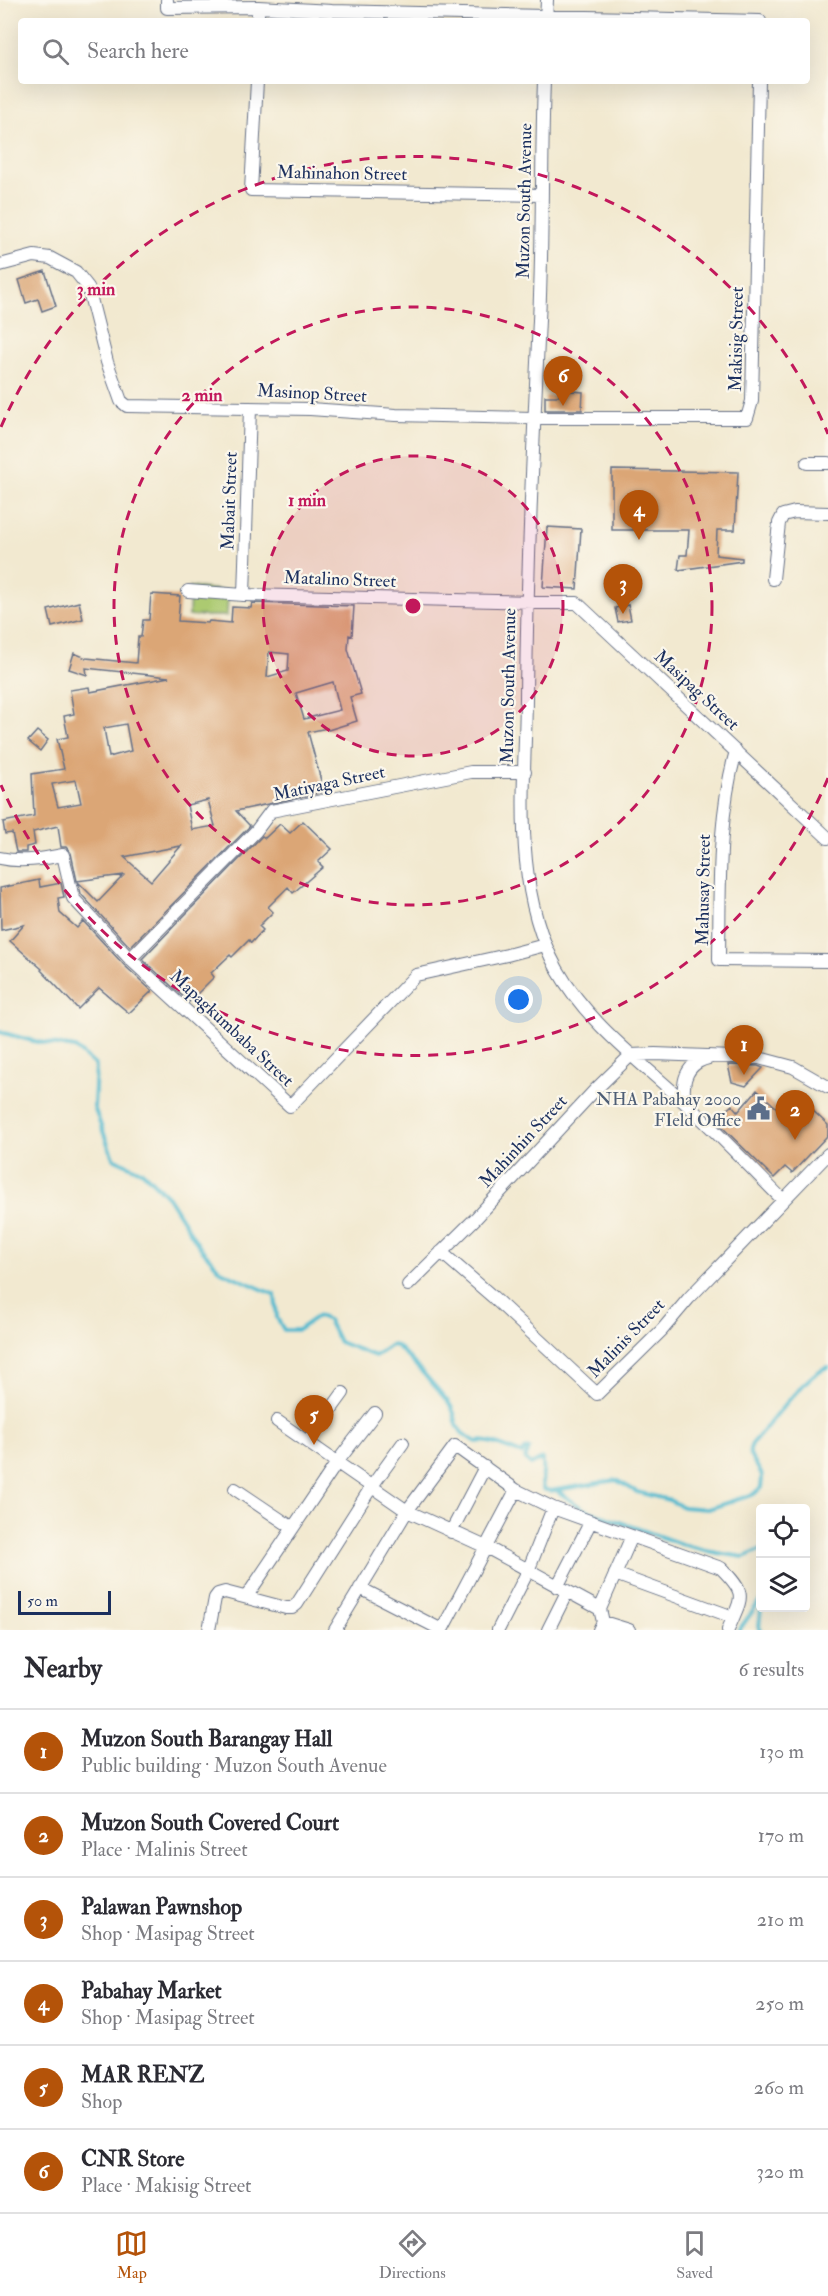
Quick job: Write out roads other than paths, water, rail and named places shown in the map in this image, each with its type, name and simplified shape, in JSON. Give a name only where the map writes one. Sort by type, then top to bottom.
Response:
[{"type":"street","points":[[167,0],[167,8],[258,7],[546,18],[547,0]]},
{"type":"street","points":[[258,7],[258,18]]},
{"type":"street","name":"Mahinahon Street","points":[[257,84],[251,190],[542,195]]},
{"type":"street","name":"Muzon South Avenue","points":[[544,84],[541,281],[533,418],[527,601],[526,870],[545,945],[581,1004],[783,1200]]},
{"type":"street","name":"Makisig Street","points":[[533,418],[747,418],[753,401],[759,84]]},
{"type":"street","name":"Masinop Street","points":[[0,265],[34,256],[50,258],[76,272],[88,287],[107,362],[121,401],[127,406],[533,418]]},
{"type":"street","name":"Mabait Street","points":[[244,595],[250,408]]},
{"type":"street","points":[[807,463],[828,463]]},
{"type":"street","points":[[772,579],[779,523],[783,516],[795,512],[828,513]]},
{"type":"street","name":"Matalino Street","points":[[188,591],[244,595],[527,601]]},
{"type":"street","name":"Masipag Street","points":[[527,601],[577,603],[828,838]]},
{"type":"street","name":"Mahusay Street","points":[[736,751],[727,784],[722,830],[719,874],[719,960],[828,961]]},
{"type":"street","name":"Matiyaga Street","points":[[130,959],[256,831],[271,812],[471,772],[525,772]]},
{"type":"street","points":[[0,858],[39,860],[63,855],[73,898],[130,959]]},
{"type":"street","name":"Mapagkumbaba Street","points":[[130,959],[290,1106],[416,975],[545,945]]},
{"type":"street","points":[[631,1055],[759,1058],[782,1063],[828,1087]]},
{"type":"street","name":"Mahinhin Street","points":[[408,1285],[631,1055]]},
{"type":"street","points":[[685,1103],[682,1087],[689,1070],[699,1060],[718,1056]]},
{"type":"street","name":"Malinis Street","points":[[441,1252],[597,1394],[662,1330],[689,1298],[828,1154]]},
{"type":"street","points":[[308,1442],[343,1393]]},
{"type":"street","points":[[247,1596],[338,1461],[375,1413]]},
{"type":"street","points":[[277,1421],[338,1461],[407,1511],[486,1547],[562,1590],[600,1608]]},
{"type":"street","points":[[209,1630],[215,1598],[218,1594],[225,1592],[247,1596],[286,1608],[292,1608],[297,1604],[372,1486],[403,1443]]},
{"type":"street","points":[[335,1630],[407,1511],[455,1446],[516,1490],[553,1508],[721,1568],[735,1582],[741,1596],[728,1630]]},
{"type":"street","points":[[452,1532],[485,1467]]},
{"type":"street","points":[[235,1489],[293,1528]]},
{"type":"street","points":[[360,1588],[442,1630],[516,1490]]},
{"type":"street","points":[[498,1630],[528,1571],[553,1508]]},
{"type":"street","points":[[548,1630],[590,1522]]},
{"type":"street","points":[[629,1630],[601,1626],[600,1608],[632,1536]]},
{"type":"street","points":[[615,1574],[733,1617]]},
{"type":"waterway","points":[[0,1032],[33,1041],[75,1048],[96,1066],[94,1107],[113,1158],[143,1172],[168,1197],[199,1246],[221,1271],[275,1295],[277,1318],[284,1330],[298,1330],[318,1316],[328,1320],[339,1342],[375,1356],[391,1345],[397,1346],[448,1402],[458,1428],[468,1437],[477,1442],[492,1443],[522,1454],[524,1450],[529,1449],[525,1459],[531,1465],[542,1459],[543,1489],[550,1491],[616,1480],[637,1492],[669,1500],[683,1507],[708,1509],[754,1494],[761,1488],[762,1477],[751,1458],[752,1444],[799,1389],[819,1371],[828,1367]]},
{"type":"waterway","points":[[556,1490],[583,1509],[681,1544],[744,1557],[756,1552]]},
{"type":"waterway","points":[[739,1630],[756,1607]]},
{"type":"waterway","points":[[761,1612],[759,1628],[761,1630]]},
{"type":"place","name":"CNR Store","points":[[563,406]]},
{"type":"place","name":"Pabahay Market","points":[[639,540]]},
{"type":"place","name":"Palawan Pawnshop","points":[[623,614]]},
{"type":"place","name":"Muzon South Barangay Hall","points":[[744,1075]]},
{"type":"place","name":"NHA Pabahay 2000 FIeld Office","points":[[759,1109]]},
{"type":"place","name":"Muzon South Covered Court","points":[[795,1140]]},
{"type":"place","name":"MAR RENZ","points":[[314,1445]]}]
